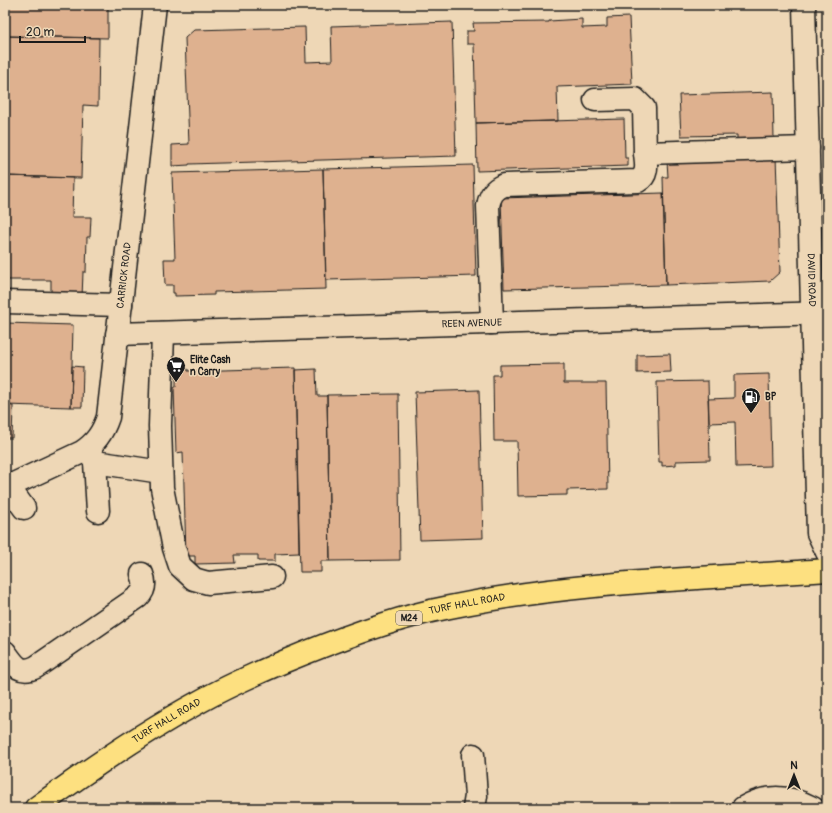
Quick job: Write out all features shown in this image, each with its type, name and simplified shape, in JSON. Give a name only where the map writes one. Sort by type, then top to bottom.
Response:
[{"type":"main road","name":"TURF HALL ROAD","points":[[36,808],[145,733],[199,701],[321,646],[374,627],[430,612],[497,598],[565,589],[827,570]]},
{"type":"street","name":"CARRICK ROAD","points":[[7,487],[82,452],[92,455],[108,417],[155,5]]},
{"type":"street","name":"DAVID ROAD","points":[[804,5],[808,148],[820,314],[818,533],[827,552]]},
{"type":"street","points":[[492,323],[488,206],[493,192],[504,185],[638,181],[642,178],[646,171],[644,108],[634,99],[595,100]]},
{"type":"street","points":[[645,153],[808,148]]},
{"type":"street","points":[[5,302],[121,304]]},
{"type":"street","name":"REEN AVENUE","points":[[117,334],[820,314]]},
{"type":"street","points":[[163,333],[160,426],[161,472],[164,504],[174,548],[180,566],[194,579],[208,583],[272,577]]},
{"type":"street","points":[[98,511],[92,455],[161,472]]},
{"type":"street","points":[[7,487],[24,508]]},
{"type":"street","points":[[5,652],[18,668],[30,670],[36,667],[138,597],[145,587],[145,580],[142,574]]},
{"type":"street","points":[[474,756],[476,796],[474,808]]},
{"type":"street","points":[[743,808],[764,799],[777,797],[803,803],[813,808]]},
{"type":"building","points":[[5,5],[108,5],[108,38],[5,36]]},
{"type":"building","points":[[629,17],[632,84],[557,87],[558,121],[476,123],[474,44],[467,44],[467,31],[474,31],[473,23],[549,22],[582,19],[582,28],[607,27],[607,18]]},
{"type":"building","points":[[452,22],[456,156],[189,164],[172,166],[172,145],[189,144],[185,38],[194,30],[305,27],[306,62],[332,61],[331,26]]},
{"type":"building","points":[[5,36],[99,38],[98,106],[83,105],[81,178],[5,176]]},
{"type":"building","points":[[773,92],[774,140],[737,141],[737,135],[681,136],[679,95]]},
{"type":"building","points":[[624,119],[625,158],[628,158],[628,166],[477,171],[476,123]]},
{"type":"building","points":[[776,157],[780,272],[770,281],[666,285],[663,177],[668,177],[667,161]]},
{"type":"building","points":[[473,165],[476,276],[326,280],[323,169]]},
{"type":"building","points":[[323,169],[326,289],[214,292],[214,295],[175,296],[175,293],[173,293],[173,285],[165,285],[164,259],[175,259],[172,173]]},
{"type":"building","points":[[5,176],[73,178],[72,217],[91,217],[90,237],[87,237],[86,272],[83,272],[82,298],[51,297],[51,280],[5,280]]},
{"type":"building","points":[[663,193],[666,285],[504,289],[501,198]]},
{"type":"building","points":[[5,323],[73,325],[71,407],[5,405]]},
{"type":"building","points":[[670,354],[671,372],[637,373],[637,355]]},
{"type":"building","points":[[564,364],[564,383],[606,383],[608,489],[567,490],[567,495],[518,496],[517,441],[494,441],[493,375],[500,375],[500,365]]},
{"type":"building","points":[[72,366],[83,367],[82,407],[71,407]]},
{"type":"building","points":[[295,368],[299,553],[275,554],[275,561],[258,561],[258,555],[234,555],[235,563],[195,564],[195,556],[186,556],[183,452],[176,453],[174,387],[176,387],[176,370],[188,369],[188,371]]},
{"type":"building","points":[[316,369],[317,396],[327,395],[330,561],[321,561],[321,572],[300,572],[295,370]]},
{"type":"building","points":[[769,374],[771,466],[736,467],[735,422],[709,423],[708,399],[734,398],[734,375]]},
{"type":"building","points":[[708,381],[710,460],[676,461],[676,465],[662,466],[662,462],[659,462],[657,382]]},
{"type":"building","points":[[479,390],[483,538],[420,540],[415,392]]},
{"type":"building","points":[[398,394],[400,560],[330,561],[327,395]]},
{"type":"building","points":[[5,405],[13,406],[12,438],[5,438]]},
{"type":"place","name":"Elite Cash n Carry","points":[[176,383]]},
{"type":"place","name":"BP","points":[[751,414]]}]
